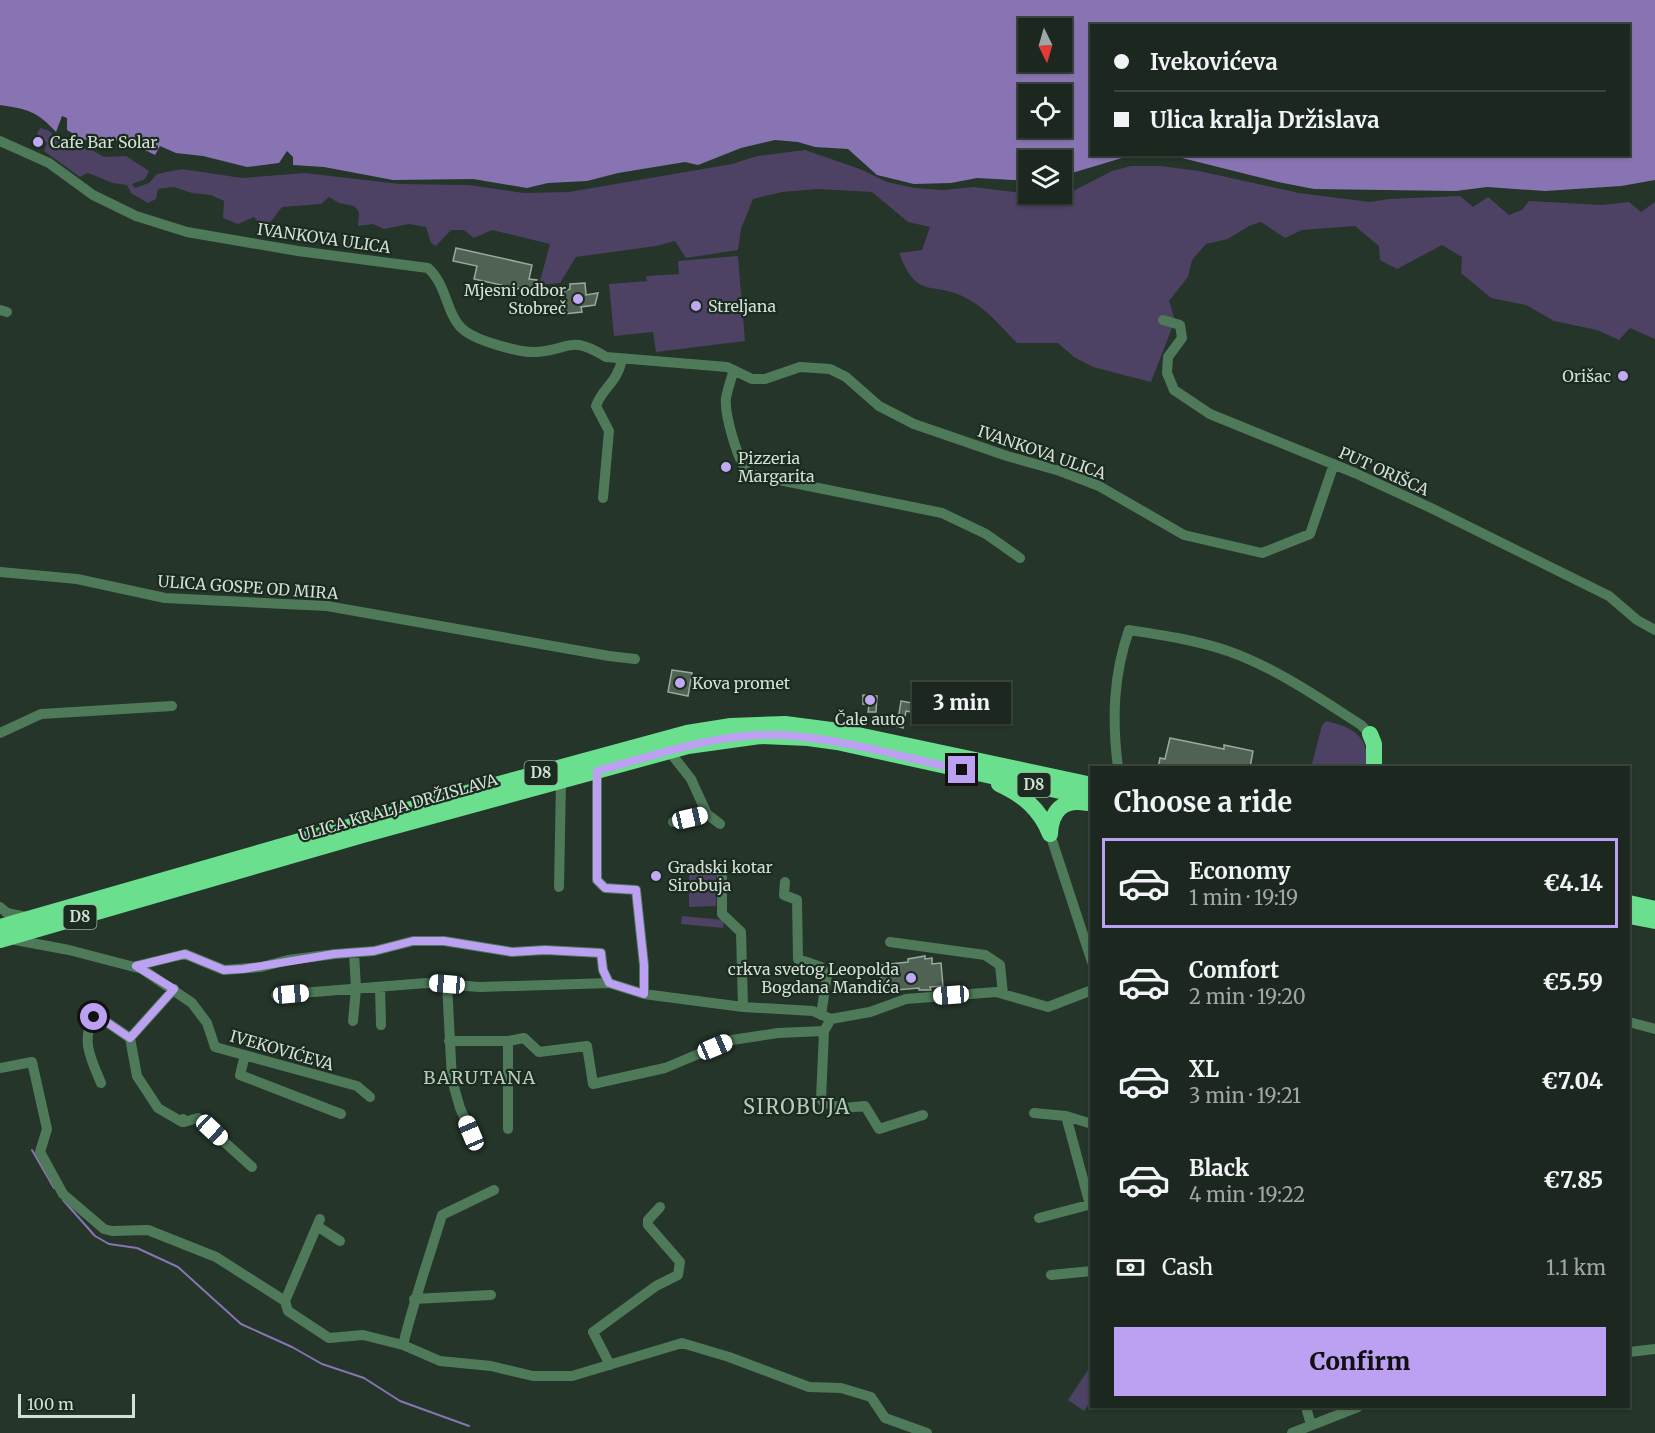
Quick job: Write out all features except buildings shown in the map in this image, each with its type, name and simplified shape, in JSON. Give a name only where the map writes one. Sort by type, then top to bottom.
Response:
[{"type":"highway","name":"ULICA KRALJA DRŽISLAVA","points":[[2,935],[32,918],[492,786],[687,734],[731,726],[785,724],[839,730],[1090,785]]},
{"type":"highway","points":[[1370,734],[1374,744],[1374,766]]},
{"type":"highway","name":"ULICA KRALJA DRŽISLAVA","points":[[2,935],[597,771],[724,740],[780,735],[837,742],[1090,798]]},
{"type":"highway","points":[[975,773],[981,780],[998,784],[1027,800],[1045,821],[1050,834]]},
{"type":"highway","points":[[1050,834],[1053,813],[1061,806],[1078,801],[1090,804]]},
{"type":"highway","points":[[1630,903],[1655,909]]},
{"type":"street","name":"IVANKOVA ULICA","points":[[0,141],[49,164],[93,195],[136,216],[176,229],[298,251],[428,268],[437,277],[454,318],[463,330],[475,337],[534,352],[579,344],[592,348],[606,357],[727,367],[752,379],[800,367],[830,369],[846,377],[879,406],[914,424],[1007,456],[1060,471],[1099,486],[1184,535],[1262,553],[1310,534],[1334,464]]},
{"type":"street","name":"PUT ORIŠCA","points":[[1163,320],[1180,325],[1182,338],[1168,357],[1167,374],[1174,390],[1210,414],[1334,464],[1431,508],[1609,596],[1637,620],[1655,630]]},
{"type":"street","points":[[603,498],[609,432],[596,406],[599,397],[612,385],[622,360]]},
{"type":"street","points":[[734,370],[726,398],[727,412],[741,462],[749,474],[942,513],[986,534],[1020,558]]},
{"type":"street","name":"ULICA GOSPE OD MIRA","points":[[0,572],[77,579],[165,598],[327,606],[599,654],[635,658]]},
{"type":"street","points":[[1118,766],[1114,702],[1120,656],[1129,630],[1229,651],[1281,675],[1361,725],[1370,734]]},
{"type":"street","points":[[0,733],[41,714],[172,706]]},
{"type":"street","points":[[669,752],[691,779],[707,814],[720,824]]},
{"type":"street","points":[[597,771],[597,880],[605,888],[636,890],[644,965],[644,994]]},
{"type":"street","points":[[559,887],[561,781]]},
{"type":"street","points":[[673,822],[707,814]]},
{"type":"street","points":[[1050,834],[1090,956]]},
{"type":"street","points":[[722,866],[722,914],[741,932],[743,1007]]},
{"type":"street","points":[[785,882],[784,895],[797,900],[798,959],[821,967],[827,975],[821,1099],[824,1103],[843,1108],[865,1106],[879,1129],[923,1115]]},
{"type":"street","points":[[0,907],[8,914],[32,918]]},
{"type":"street","name":"IVEKOVIĆEVA","points":[[2,935],[136,966],[192,1003],[207,1023],[215,1047],[357,1086],[370,1097]]},
{"type":"street","points":[[136,966],[185,954],[224,970],[374,951],[413,941],[444,941],[512,952],[545,950],[601,953],[603,970],[609,983]]},
{"type":"street","points":[[890,942],[985,955],[1000,965],[1003,994]]},
{"type":"street","points":[[353,1021],[356,989],[354,953]]},
{"type":"street","points":[[276,995],[426,983],[504,987],[609,983],[644,994],[743,1007],[813,1011],[826,1017],[870,1012],[906,999],[996,992],[1048,1007],[1090,991]]},
{"type":"street","points":[[447,984],[452,1080],[471,1133]]},
{"type":"street","points":[[380,987],[381,1025]]},
{"type":"street","points":[[130,1038],[174,989]]},
{"type":"street","points":[[101,1083],[86,1041],[94,1017],[105,1021],[130,1038],[137,1076],[158,1108],[182,1122],[183,1119],[184,1122],[198,1118],[252,1167]]},
{"type":"street","points":[[1630,1022],[1655,1029]]},
{"type":"street","points":[[449,1041],[508,1041],[524,1038],[539,1052],[587,1046],[593,1084],[665,1068],[732,1040],[778,1033],[824,1031]]},
{"type":"street","points":[[508,1041],[508,1129]]},
{"type":"street","points":[[245,1054],[240,1075],[341,1114]]},
{"type":"street","points":[[0,1068],[32,1062],[48,1129],[40,1146],[41,1158],[63,1194],[97,1225],[112,1231],[148,1230],[216,1257],[285,1301]]},
{"type":"street","points":[[1034,1113],[1066,1116],[1090,1123]]},
{"type":"street","points":[[1066,1116],[1090,1201]]},
{"type":"street","points":[[403,1345],[414,1299],[426,1269],[442,1215],[494,1190]]},
{"type":"street","points":[[1039,1218],[1090,1205]]},
{"type":"street","points":[[610,1365],[593,1332],[656,1286],[678,1275],[680,1262],[648,1225],[648,1220],[660,1207]]},
{"type":"street","points":[[340,1241],[319,1223],[285,1301],[288,1311],[329,1338],[363,1335],[403,1345],[440,1361],[491,1366],[533,1377],[572,1376],[682,1343],[729,1357],[809,1387],[841,1388],[871,1397],[885,1418],[927,1433]]},
{"type":"street","points":[[1051,1275],[1090,1271]]},
{"type":"street","points":[[414,1299],[491,1295]]},
{"type":"street","points":[[1630,1352],[1655,1349]]},
{"type":"street","points":[[1306,1408],[1311,1425]]},
{"type":"street","points":[[1293,1433],[1355,1408]]},
{"type":"shaded area","points":[[0,0],[1655,0],[1655,180],[1621,186],[1545,191],[1487,187],[1456,191],[1314,189],[1174,156],[1630,156],[1630,24],[1090,24],[1090,156],[1129,156],[1072,173],[1072,150],[1018,150],[1018,180],[977,178],[951,183],[914,184],[877,175],[848,149],[815,147],[798,142],[775,140],[741,148],[698,165],[685,162],[618,173],[587,181],[548,183],[527,188],[473,179],[393,180],[324,167],[293,165],[293,157],[287,151],[279,163],[247,167],[203,156],[176,153],[160,146],[155,155],[111,139],[84,140],[67,130],[67,118],[62,116],[56,132],[43,119],[31,112],[0,105]]},
{"type":"shaded area","points":[[40,128],[48,130],[67,146],[74,143],[83,149],[87,147],[104,157],[126,156],[149,171],[145,179],[132,184],[135,188],[149,183],[157,174],[182,169],[242,178],[305,173],[400,184],[469,185],[524,193],[569,192],[732,164],[757,156],[805,150],[860,169],[887,182],[915,188],[943,190],[974,187],[1018,193],[1018,204],[1072,204],[1072,191],[1112,171],[1131,166],[1160,166],[1199,171],[1299,193],[1370,202],[1460,196],[1473,207],[1488,197],[1509,215],[1522,210],[1529,201],[1602,205],[1629,202],[1641,212],[1655,202],[1655,339],[1630,328],[1619,340],[1597,330],[1554,321],[1526,305],[1491,298],[1461,273],[1462,257],[1442,245],[1397,269],[1380,260],[1379,246],[1355,226],[1302,230],[1285,238],[1261,222],[1249,226],[1228,239],[1206,244],[1192,260],[1188,277],[1169,301],[1175,320],[1151,382],[1093,367],[1074,357],[1058,343],[1017,343],[975,303],[956,293],[920,284],[906,269],[899,253],[922,250],[930,227],[908,222],[872,192],[817,189],[782,192],[753,199],[741,229],[738,250],[686,258],[675,241],[656,246],[576,257],[560,283],[539,285],[550,244],[492,230],[474,238],[464,230],[451,230],[436,246],[431,243],[426,227],[409,224],[384,229],[373,224],[358,226],[359,212],[354,206],[339,203],[329,197],[321,204],[282,207],[269,224],[258,222],[254,217],[238,224],[223,218],[224,201],[211,195],[192,193],[174,187],[158,189],[156,199],[148,203],[131,193],[127,185],[113,183],[88,173],[80,177],[44,151],[47,143],[37,134]]},
{"type":"shaded area","name":"Streljana","points":[[738,256],[745,341],[656,352],[653,332],[614,336],[609,284],[647,281],[646,276],[679,274],[678,261]]},
{"type":"shaded area","points":[[1326,721],[1352,730],[1358,735],[1366,748],[1366,766],[1312,766],[1322,725]]},
{"type":"shaded area","points":[[716,871],[716,906],[689,907],[689,872]]},
{"type":"shaded area","points":[[682,916],[724,920],[723,928],[681,924]]},
{"type":"shaded area","points":[[1090,1367],[1090,1402],[1084,1411],[1068,1400]]},
{"type":"waterway","points":[[32,1150],[54,1188]]},
{"type":"waterway","points":[[63,1200],[95,1236],[109,1244],[137,1248],[178,1267],[241,1324],[292,1347],[322,1364],[364,1378],[400,1401],[469,1426]]},
{"type":"place","name":"Cafe Bar Solar","points":[[38,142]]},
{"type":"place","name":"Mjesni odbor Stobreč","points":[[578,299]]},
{"type":"place","name":"Streljana","points":[[696,306]]},
{"type":"place","name":"Orišac","points":[[1623,376]]},
{"type":"place","name":"Pizzeria Margarita","points":[[726,467]]},
{"type":"place","name":"Kova promet","points":[[680,683]]},
{"type":"place","name":"Čale auto","points":[[870,700]]},
{"type":"place","name":"Gradski kotar Sirobuja","points":[[656,876]]},
{"type":"place","name":"crkva svetog Leopolda Bogdana Mandića","points":[[911,978]]},
{"type":"district","name":"BARUTANA","points":[[480,1078]]},
{"type":"district","name":"SIROBUJA","points":[[797,1107]]},
{"type":"route","points":[[94,1017],[105,1021],[130,1038],[174,989],[136,966],[185,954],[224,970],[261,967],[288,960],[334,954],[374,951],[413,941],[444,941],[512,952],[545,950],[601,953],[603,970],[609,983],[644,994],[644,965],[636,890],[605,888],[597,880],[597,771],[688,746],[780,735],[837,742],[962,770]]}]
